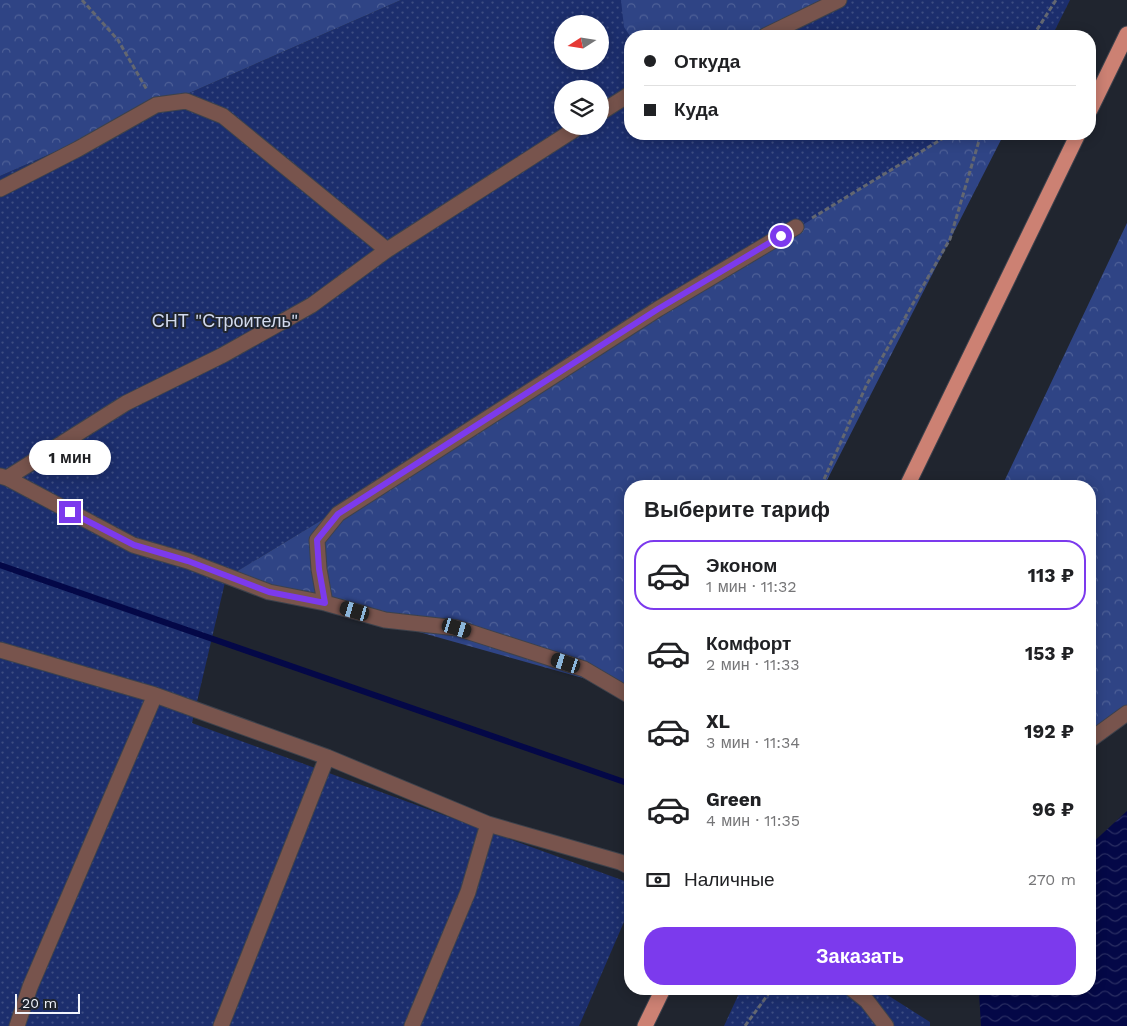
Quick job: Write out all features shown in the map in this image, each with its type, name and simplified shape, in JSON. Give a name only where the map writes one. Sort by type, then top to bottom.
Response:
[{"type":"main road","points":[[1096,98],[1127,34]]},
{"type":"main road","points":[[910,480],[1075,140]]},
{"type":"main road","points":[[645,1026],[660,995]]},
{"type":"lane","points":[[777,30],[839,0]]},
{"type":"lane","points":[[609,107],[624,98]]},
{"type":"lane","points":[[0,189],[78,149],[156,105],[186,101],[223,116],[387,250]]},
{"type":"lane","points":[[3,477],[126,403],[223,355],[312,304],[387,250],[566,135]]},
{"type":"lane","points":[[325,603],[319,569],[317,540],[338,514],[658,309],[796,227]]},
{"type":"lane","points":[[3,477],[134,545],[188,561],[269,592],[325,603],[385,620],[457,628],[584,669],[624,692]]},
{"type":"lane","points":[[0,650],[155,695],[327,757],[488,824],[624,864]]},
{"type":"lane","points":[[17,1026],[30,988],[155,695]]},
{"type":"lane","points":[[1096,735],[1127,712]]},
{"type":"lane","points":[[221,1026],[327,757]]},
{"type":"lane","points":[[412,1026],[468,892],[488,824]]},
{"type":"lane","points":[[860,995],[867,1001],[886,1026]]},
{"type":"path","points":[[82,0],[118,40],[156,105]]},
{"type":"path","points":[[1037,30],[1056,0]]},
{"type":"path","points":[[796,227],[940,140]]},
{"type":"path","points":[[825,480],[867,384],[950,239],[979,140]]},
{"type":"path","points":[[745,1026],[768,995]]},
{"type":"green space","points":[[0,0],[401,0],[0,176]]},
{"type":"green space","name":"СНТ \"Строитель\"","points":[[401,0],[1070,0],[1055,30],[624,30],[624,140],[951,140],[226,578],[192,723],[624,881],[624,922],[579,1026],[0,1026],[0,176]]},
{"type":"green space","points":[[621,0],[837,0],[778,30],[626,30]]},
{"type":"green space","points":[[940,140],[1001,140],[827,480],[624,480],[624,692],[615,687],[226,578],[469,431]]},
{"type":"green space","points":[[1127,223],[1127,709],[1096,728],[1096,480],[1005,480]]},
{"type":"green space","points":[[738,995],[887,995],[930,1022],[930,1026],[724,1026]]},
{"type":"water","points":[[1127,811],[1127,1026],[981,1026],[979,995],[1096,995],[1096,839]]},
{"type":"waterway","points":[[0,565],[624,782]]},
{"type":"route","points":[[70,512],[134,545],[188,561],[269,592],[325,603],[319,569],[317,540],[338,514],[658,309],[781,236]]}]
